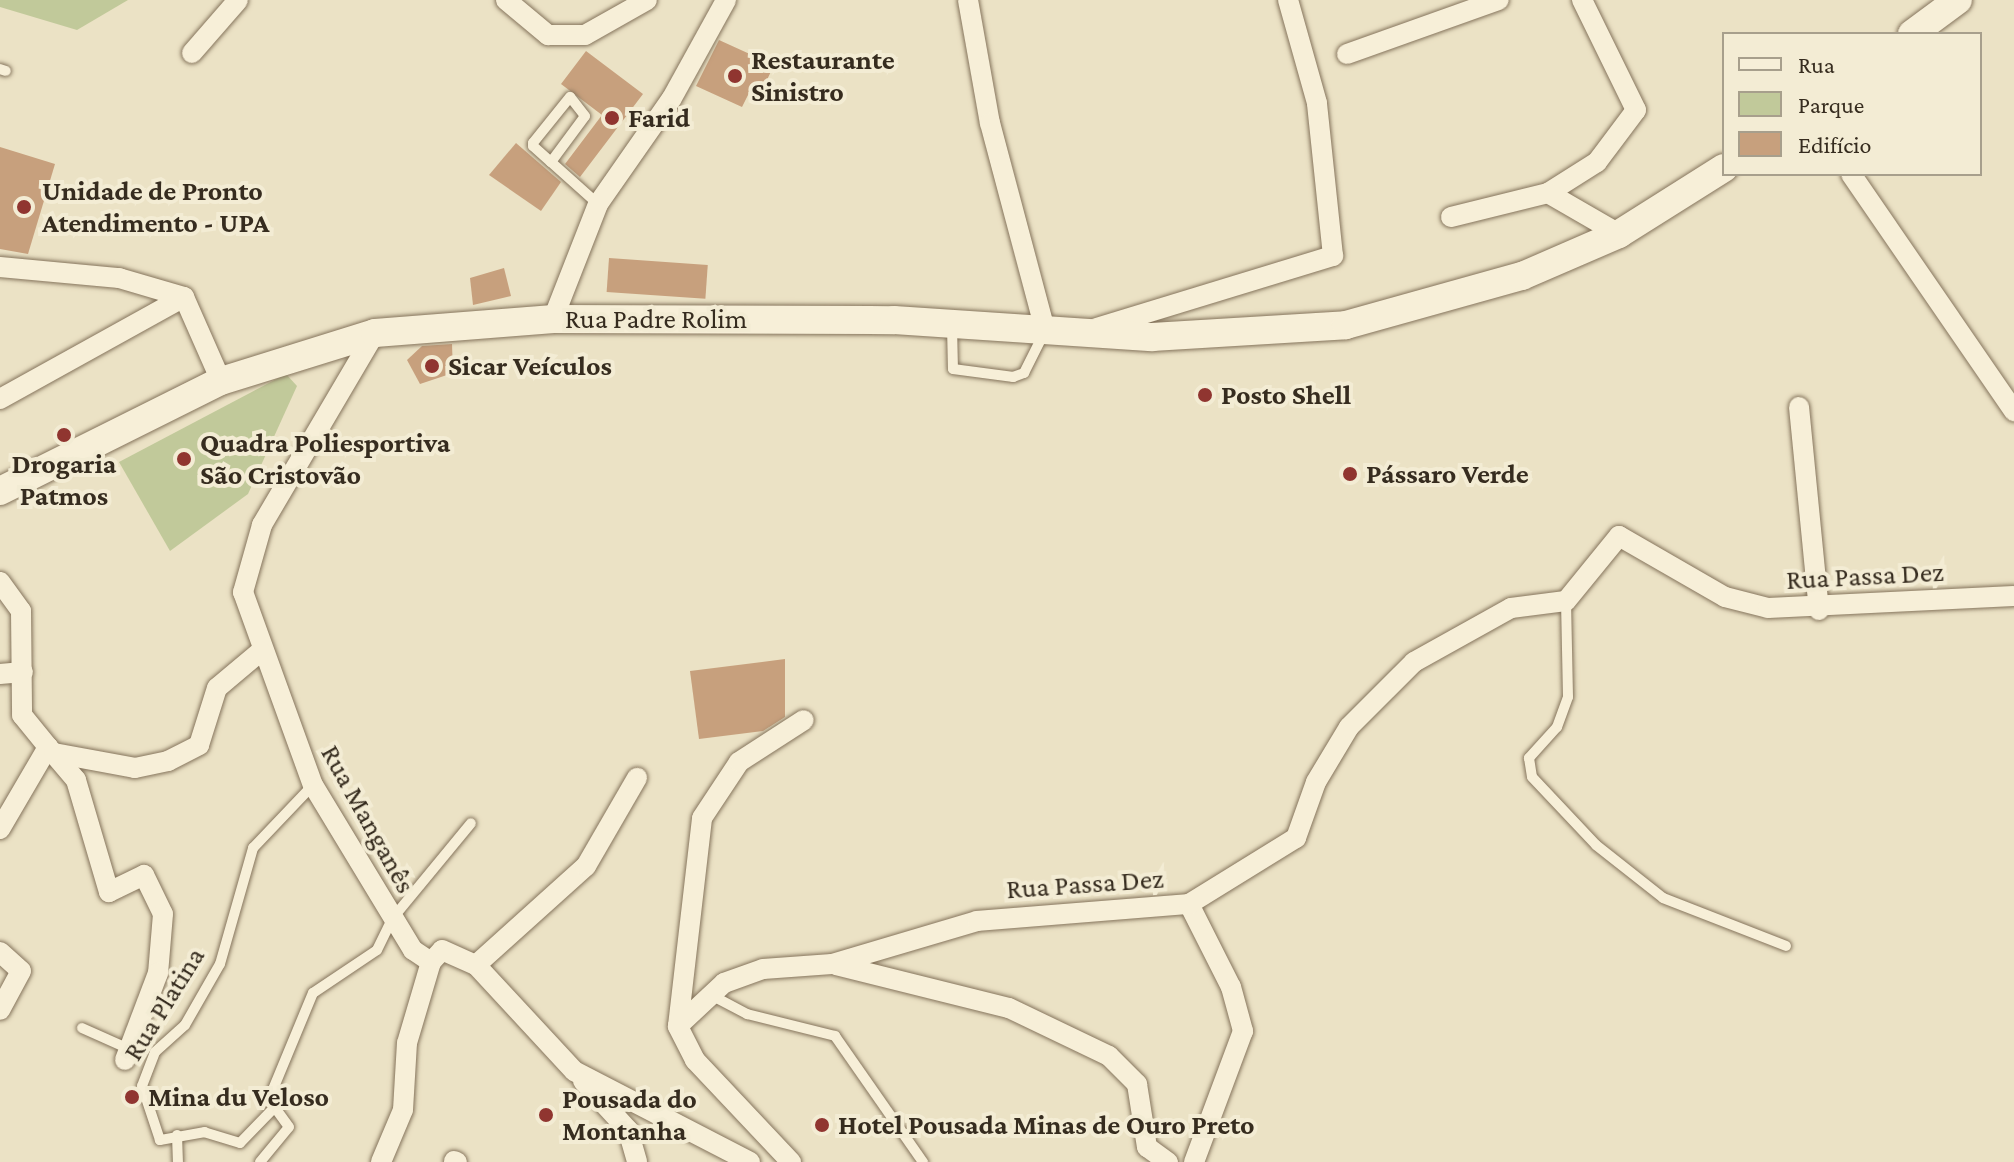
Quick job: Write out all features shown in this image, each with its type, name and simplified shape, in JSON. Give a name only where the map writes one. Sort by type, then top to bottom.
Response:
[{"type":"main road","points":[[1915,32],[1958,0]]},
{"type":"main road","name":"Rua Padre Rolim","points":[[0,491],[221,381],[375,333],[553,319],[952,324],[1076,334],[1346,325],[1522,276],[1619,234],[1722,169]]},
{"type":"street","points":[[192,53],[238,0]]},
{"type":"street","points":[[506,0],[548,35],[585,35],[647,0]]},
{"type":"street","points":[[553,319],[598,204],[672,98],[726,0]]},
{"type":"street","points":[[968,0],[990,123],[1045,330]]},
{"type":"street","points":[[1076,334],[1333,256],[1317,103],[1288,0]]},
{"type":"street","points":[[1347,54],[1499,0]]},
{"type":"street","points":[[1451,217],[1548,193],[1597,162],[1636,110],[1582,0]]},
{"type":"street","points":[[1852,176],[2014,411]]},
{"type":"street","points":[[1548,193],[1619,234]]},
{"type":"street","points":[[0,267],[119,278],[184,297],[221,381]]},
{"type":"street","points":[[0,399],[184,297]]},
{"type":"street","name":"Rua Manganês","points":[[375,333],[262,525],[243,592],[261,651],[313,785],[404,941],[431,962]]},
{"type":"street","points":[[1799,407],[1819,610]]},
{"type":"street","name":"Rua Passa Dez","points":[[678,1026],[708,994],[763,969],[832,964],[977,921],[1189,904],[1296,838],[1316,782],[1349,727],[1414,662],[1511,608],[1566,601],[1619,536],[1725,597],[1768,608],[1819,610],[2014,596]]},
{"type":"street","points":[[0,582],[21,611],[22,715],[76,780],[109,892],[144,875],[163,914],[158,973],[126,1054]]},
{"type":"street","points":[[51,750],[135,768],[168,761],[199,745],[217,688],[261,651]]},
{"type":"street","points":[[0,674],[23,672]]},
{"type":"street","points":[[791,1162],[695,1060],[678,1026],[702,818],[739,762],[804,720]]},
{"type":"street","points":[[0,829],[51,750]]},
{"type":"street","points":[[476,965],[586,866],[637,778]]},
{"type":"street","points":[[1189,904],[1231,987],[1243,1031],[1194,1162]]},
{"type":"street","points":[[381,1162],[403,1110],[407,1043],[431,962],[442,950],[476,965],[574,1071],[628,1130],[637,1162]]},
{"type":"street","points":[[0,952],[19,966],[19,978],[0,1010]]},
{"type":"street","points":[[832,964],[1009,1008],[1109,1056],[1137,1084],[1143,1140],[1168,1162]]},
{"type":"street","points":[[574,1071],[750,1162]]},
{"type":"lane","points":[[551,162],[585,116],[570,97],[533,140],[551,162],[598,204]]},
{"type":"lane","points":[[952,324],[953,369],[1013,377],[1026,369],[1045,330]]},
{"type":"lane","points":[[1566,601],[1568,697],[1557,727],[1529,758],[1532,777],[1596,845],[1663,898],[1786,946]]},
{"type":"lane","name":"Rua Platina","points":[[177,1135],[160,1140],[154,1133],[142,1086],[148,1064],[185,1025],[220,964],[253,848],[313,785]]},
{"type":"lane","points":[[260,1162],[289,1127],[272,1110],[269,1099],[313,993],[370,956],[392,919],[471,823]]},
{"type":"lane","points":[[708,994],[747,1014],[835,1036],[923,1162]]},
{"type":"lane","points":[[82,1028],[126,1054]]},
{"type":"lane","points":[[178,1162],[177,1135],[205,1132],[240,1143],[272,1110]]},
{"type":"green space","points":[[0,0],[128,0],[77,30],[0,7]]},
{"type":"green space","points":[[286,374],[297,386],[248,494],[170,551],[119,462]]},
{"type":"building","name":"Restaurante Sinistro","points":[[719,40],[774,65],[759,97],[749,93],[742,107],[696,86]]},
{"type":"building","name":"Farid","points":[[586,51],[643,94],[580,177],[565,164],[602,115],[561,84]]},
{"type":"building","points":[[516,143],[561,182],[541,211],[489,175]]},
{"type":"building","name":"Unidade de Pronto Atendimento - UPA","points":[[0,147],[55,164],[28,254],[0,249]]},
{"type":"building","points":[[609,258],[708,265],[705,299],[607,292]]},
{"type":"building","points":[[504,268],[511,296],[473,305],[470,278]]},
{"type":"building","name":"Sicar Veículos","points":[[452,344],[453,373],[420,384],[407,360],[422,346]]},
{"type":"building","points":[[785,659],[785,717],[763,731],[699,739],[690,671]]},
{"type":"place","name":"Restaurante Sinistro","points":[[735,76]]},
{"type":"place","name":"Farid","points":[[612,118]]},
{"type":"place","name":"Unidade de Pronto Atendimento - UPA","points":[[24,207]]},
{"type":"place","name":"Sicar Veículos","points":[[432,366]]},
{"type":"place","name":"Posto Shell","points":[[1205,395]]},
{"type":"place","name":"Drogaria Patmos","points":[[64,435]]},
{"type":"place","name":"Quadra Poliesportiva São Cristovão","points":[[184,459]]},
{"type":"place","name":"Pássaro Verde","points":[[1350,474]]},
{"type":"place","name":"Mina du Veloso","points":[[132,1097]]},
{"type":"place","name":"Pousada do Montanha","points":[[546,1115]]},
{"type":"place","name":"Hotel Pousada Minas de Ouro Preto","points":[[822,1125]]}]
